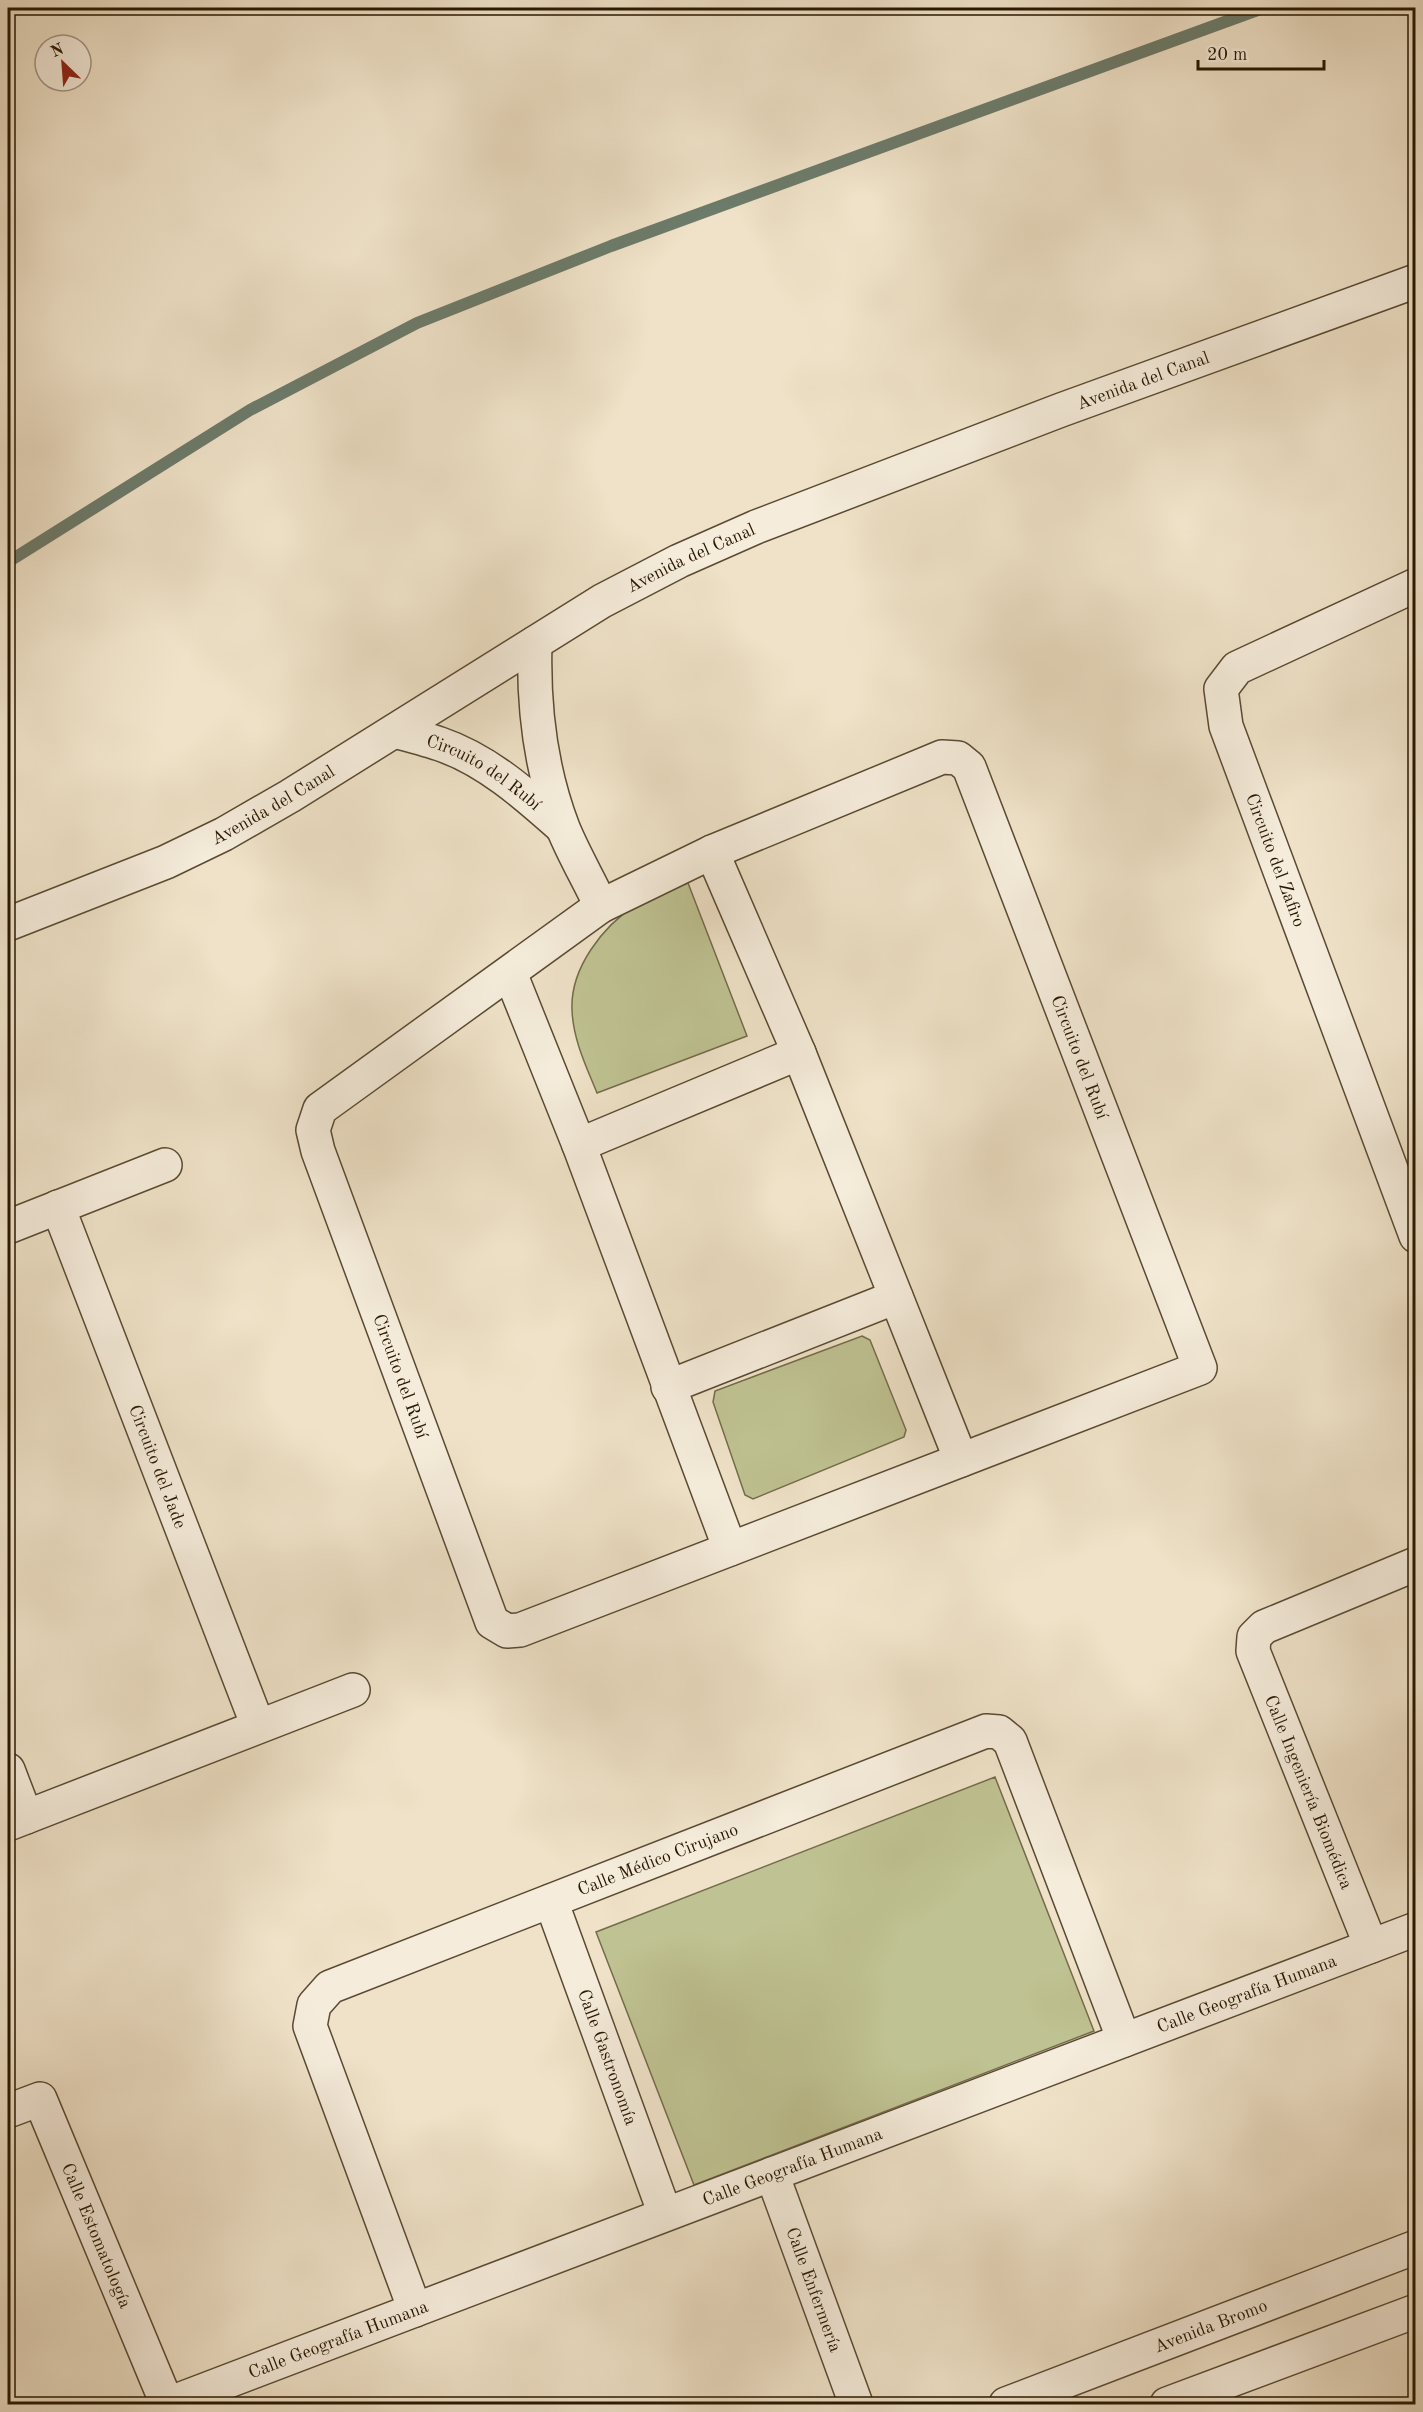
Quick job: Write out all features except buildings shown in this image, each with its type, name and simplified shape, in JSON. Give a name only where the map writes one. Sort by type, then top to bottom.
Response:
[{"type":"street","name":"Avenida del Canal","points":[[8,924],[166,862],[214,839],[290,796],[602,601],[669,566],[756,528],[1061,410],[1416,281]]},
{"type":"street","name":"Circuito del Zafiro","points":[[1416,585],[1237,668],[1221,689],[1227,726],[1416,1236]]},
{"type":"street","name":"Circuito del Rubí","points":[[535,643],[534,690],[538,737],[548,784],[564,829],[601,906]]},
{"type":"street","name":"Circuito del Rubí","points":[[395,731],[441,744],[474,760],[506,780],[564,829]]},
{"type":"street","name":"Circuito del Rubí","points":[[942,757],[958,758],[969,767],[1200,1368],[520,1630],[507,1631],[492,1622],[322,1162],[313,1130],[320,1109],[601,906],[712,852],[930,760],[942,757]]},
{"type":"street","points":[[712,852],[799,1053],[961,1460]]},
{"type":"street","points":[[510,973],[579,1145],[730,1549]]},
{"type":"street","points":[[579,1145],[799,1053]]},
{"type":"street","points":[[8,1227],[165,1165]]},
{"type":"street","name":"Circuito del Jade","points":[[58,1207],[258,1726]]},
{"type":"street","points":[[668,1387],[896,1298]]},
{"type":"street","name":"Calle Ingeniería Biomédica","points":[[1371,1946],[1253,1651],[1254,1637],[1264,1627],[1416,1564]]},
{"type":"street","points":[[8,1770],[17,1820],[353,1690]]},
{"type":"street","name":"Calle Médico Cirujano","points":[[415,2310],[310,2026],[314,2006],[330,1987],[986,1731],[999,1732],[1010,1741],[1124,2040]]},
{"type":"street","name":"Calle Gastronomía","points":[[551,1901],[665,2214]]},
{"type":"street","name":"Calle Geografía Humana","points":[[167,2404],[1416,1929]]},
{"type":"street","name":"Calle Estomatología","points":[[8,2111],[40,2099],[167,2404]]},
{"type":"street","name":"Calle Enfermería","points":[[772,2174],[856,2404]]},
{"type":"street","name":"Avenida Bromo","points":[[1006,2404],[1416,2247]]},
{"type":"street","points":[[1167,2404],[1416,2311]]},
{"type":"green space","points":[[688,883],[747,1036],[597,1093],[581,1052],[573,1021],[573,994],[583,964],[601,936],[624,913],[649,897]]},
{"type":"green space","points":[[862,1336],[870,1340],[906,1430],[904,1437],[753,1499],[745,1495],[713,1402],[715,1391]]},
{"type":"green space","points":[[995,1777],[1094,2031],[694,2185],[596,1932]]},
{"type":"waterway","points":[[8,562],[250,410],[417,323],[611,246],[1263,8]]}]
